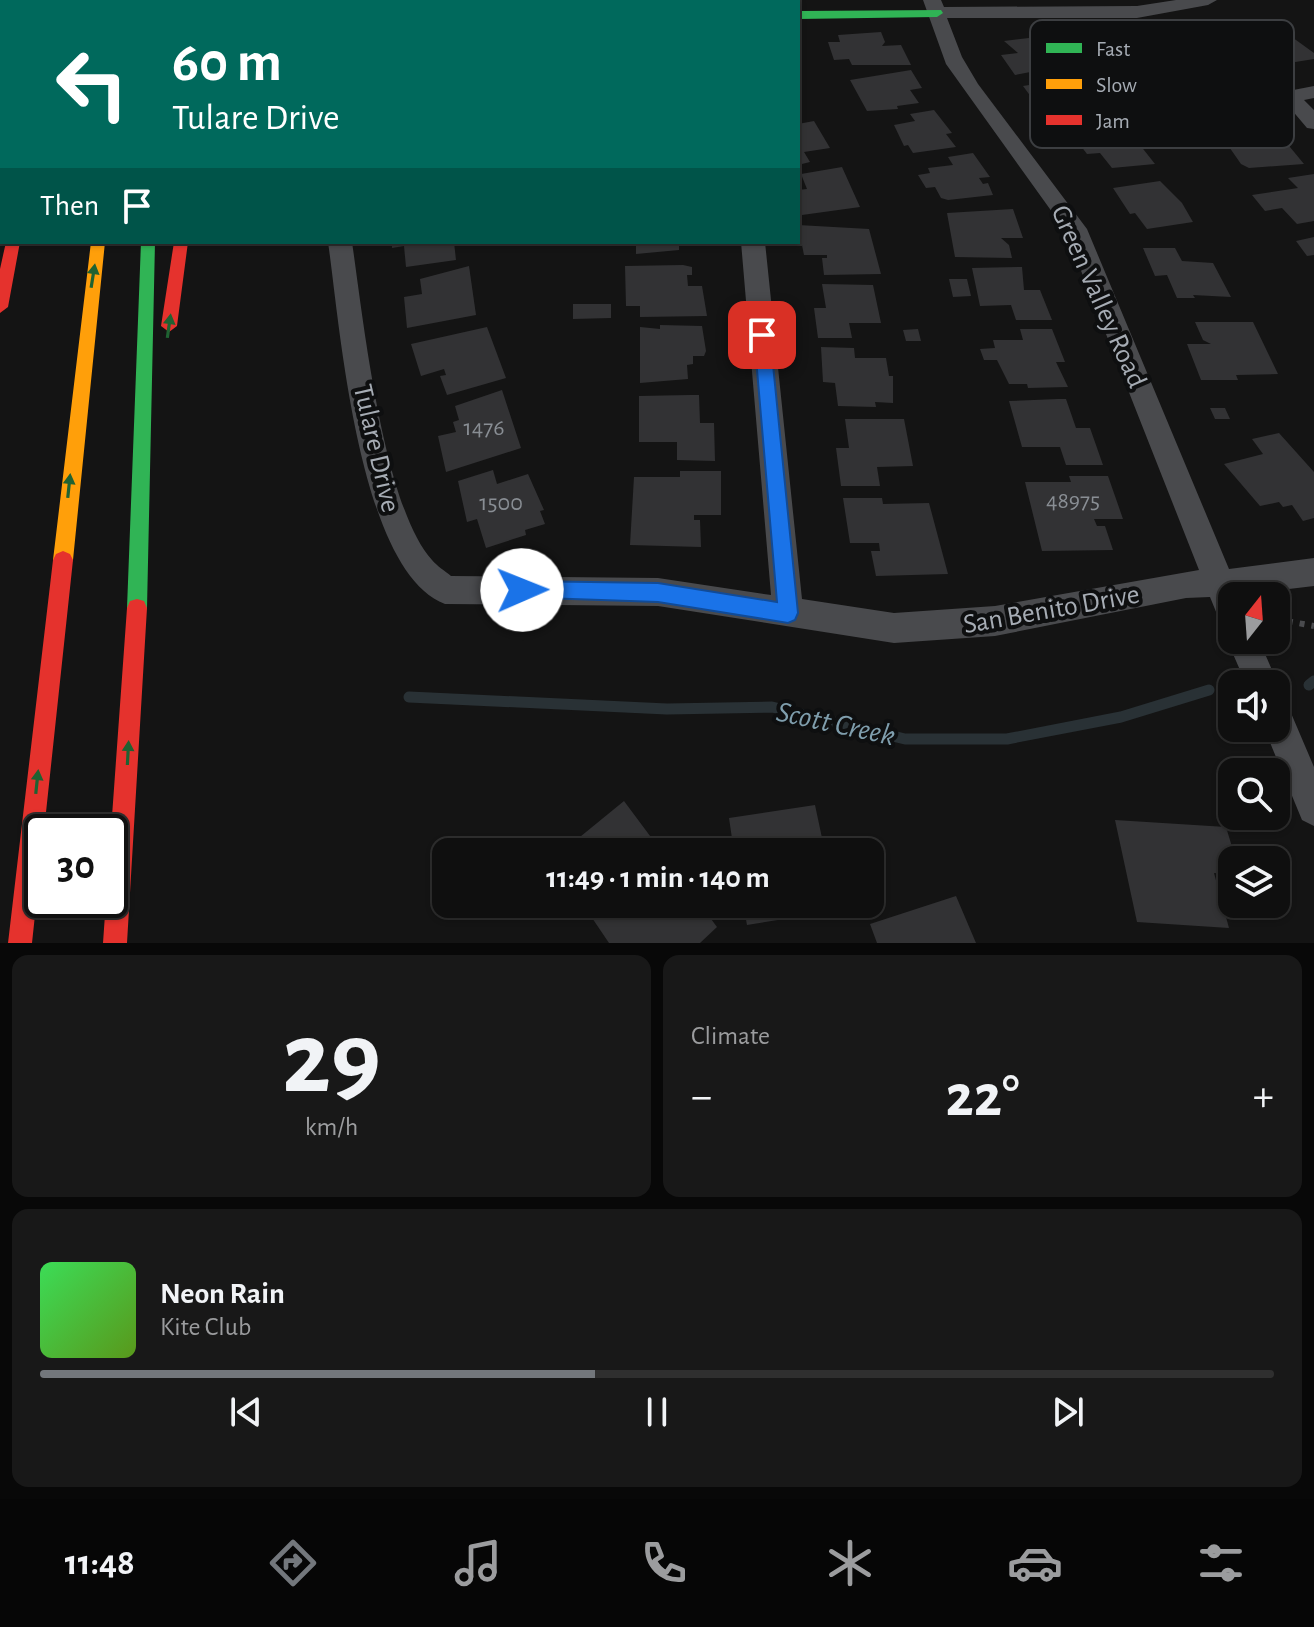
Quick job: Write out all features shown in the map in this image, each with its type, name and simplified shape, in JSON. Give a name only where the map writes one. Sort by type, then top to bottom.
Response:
[{"type":"main road","points":[[800,15],[934,7]]},
{"type":"main road","points":[[0,307],[13,244]]},
{"type":"main road","points":[[20,943],[98,244]]},
{"type":"main road","points":[[115,943],[139,570],[148,244]]},
{"type":"main road","points":[[139,570],[181,244]]},
{"type":"street","points":[[934,7],[1137,12],[1208,0]]},
{"type":"street","name":"Green Valley Road","points":[[934,7],[954,60],[973,91],[1050,186],[1076,229],[1219,582]]},
{"type":"street","points":[[1294,95],[1314,92]]},
{"type":"street","points":[[1294,100],[1314,123]]},
{"type":"street","name":"Tulare Drive","points":[[340,244],[373,449],[395,522],[415,563],[432,585],[445,590],[658,592],[788,613]]},
{"type":"street","points":[[753,244],[788,613]]},
{"type":"street","name":"San Benito Drive","points":[[1250,582],[1314,572]]},
{"type":"street","name":"San Benito Drive","points":[[788,613],[894,628],[950,626],[995,621],[1186,584],[1218,583]]},
{"type":"street","points":[[1286,742],[1314,808]]},
{"type":"path","points":[[1290,622],[1314,626]]},
{"type":"building","points":[[881,32],[885,42],[882,46],[901,45],[911,65],[852,65],[849,59],[834,60],[828,42],[840,42],[838,35]]},
{"type":"building","points":[[1030,38],[1030,72],[1015,75],[1001,55],[1018,53],[1004,41]]},
{"type":"building","points":[[1294,39],[1314,53],[1314,59],[1294,62]]},
{"type":"building","points":[[911,70],[922,88],[910,90],[919,103],[897,106],[898,109],[867,111],[850,80]]},
{"type":"building","points":[[934,110],[952,133],[946,134],[956,147],[913,153],[908,145],[904,146],[894,125],[915,121],[910,114]]},
{"type":"building","points":[[814,121],[830,148],[804,152],[810,162],[800,164],[800,124]]},
{"type":"building","points":[[1082,148],[1142,148],[1155,164],[1112,168],[1100,153],[1087,154]]},
{"type":"building","points":[[1230,148],[1291,148],[1304,164],[1249,168],[1241,164]]},
{"type":"building","points":[[973,153],[990,177],[979,178],[983,184],[988,183],[993,195],[948,200],[941,198],[935,187],[926,188],[918,175],[930,173],[928,168],[953,165],[948,157]]},
{"type":"building","points":[[842,167],[860,207],[802,215],[800,190],[807,189],[801,174]]},
{"type":"building","points":[[1314,174],[1314,221],[1297,224],[1282,208],[1265,211],[1252,195],[1298,188],[1288,178]]},
{"type":"building","points":[[1160,181],[1182,203],[1193,222],[1147,229],[1135,213],[1130,214],[1113,188]]},
{"type":"building","points":[[1013,209],[1023,238],[1001,238],[1009,245],[1012,258],[955,257],[947,213]]},
{"type":"building","points":[[800,225],[869,229],[881,274],[824,275],[822,258],[827,258],[827,255],[804,255]]},
{"type":"building","points":[[1314,237],[1314,255],[1307,256],[1296,241]]},
{"type":"building","points":[[392,244],[454,244],[456,260],[406,267],[404,246],[392,248]]},
{"type":"building","points":[[636,244],[679,244],[679,250],[636,254]]},
{"type":"building","points":[[1143,248],[1175,248],[1182,261],[1213,263],[1231,297],[1193,295],[1195,298],[1177,298],[1167,275],[1155,276]]},
{"type":"building","points":[[469,266],[476,315],[407,328],[404,297],[422,294],[420,279]]},
{"type":"building","points":[[625,266],[692,267],[692,275],[687,275],[688,286],[702,286],[707,316],[640,317],[640,306],[626,306]]},
{"type":"building","points":[[1022,267],[1024,290],[1040,290],[1052,320],[1016,320],[1011,305],[980,306],[972,268]]},
{"type":"building","points":[[949,279],[967,279],[971,296],[953,297]]},
{"type":"building","points":[[822,284],[873,285],[881,323],[849,323],[852,338],[818,338],[814,308],[826,308]]},
{"type":"building","points":[[573,304],[611,304],[611,318],[573,319]]},
{"type":"building","points":[[1195,322],[1253,322],[1278,374],[1236,375],[1238,380],[1201,380],[1187,344],[1211,344],[1203,340]]},
{"type":"building","points":[[660,325],[702,326],[706,351],[704,356],[693,356],[693,364],[687,365],[688,379],[640,383],[640,327],[660,329]]},
{"type":"building","points":[[487,327],[506,378],[447,395],[440,376],[446,375],[444,369],[421,376],[411,344]]},
{"type":"building","points":[[918,329],[921,341],[906,341],[903,330]]},
{"type":"building","points":[[1020,329],[1052,329],[1065,362],[1056,362],[1068,387],[1028,388],[1027,384],[1009,384],[997,360],[984,360],[980,349],[995,348],[993,340],[1023,340]]},
{"type":"building","points":[[821,347],[854,348],[855,358],[886,358],[889,376],[893,376],[893,403],[875,402],[876,407],[838,406],[835,383],[823,382]]},
{"type":"building","points":[[502,390],[521,448],[446,472],[438,436],[456,432],[453,422],[459,420],[455,406]]},
{"type":"building","points":[[699,395],[700,423],[714,423],[715,461],[677,460],[677,442],[639,442],[639,396]]},
{"type":"building","points":[[1066,399],[1076,428],[1090,428],[1103,465],[1066,465],[1060,447],[1022,447],[1009,401]]},
{"type":"building","points":[[1210,408],[1225,408],[1230,419],[1215,419]]},
{"type":"building","points":[[845,419],[904,419],[913,466],[877,467],[880,486],[841,486],[836,448],[849,448]]},
{"type":"building","points":[[1279,433],[1314,472],[1314,518],[1303,521],[1292,505],[1283,507],[1279,502],[1260,506],[1224,464],[1263,454],[1252,439]]},
{"type":"building","points":[[493,470],[497,484],[528,474],[544,510],[540,511],[545,524],[525,530],[526,535],[486,548],[477,519],[467,522],[458,481]]},
{"type":"building","points":[[680,471],[721,471],[721,515],[694,515],[694,520],[700,520],[701,547],[630,545],[634,477],[680,477]]},
{"type":"building","points":[[1069,476],[1108,476],[1123,519],[1094,519],[1097,526],[1105,526],[1113,550],[1042,551],[1025,482],[1071,482]]},
{"type":"building","points":[[843,498],[882,498],[883,504],[929,503],[948,574],[876,576],[871,551],[880,551],[879,543],[850,543]]},
{"type":"building","points":[[624,801],[652,838],[579,838]]},
{"type":"building","points":[[815,805],[822,838],[732,838],[729,818]]},
{"type":"building","points":[[1115,820],[1218,826],[1218,830],[1227,830],[1232,846],[1218,846],[1218,873],[1214,873],[1218,888],[1218,918],[1226,918],[1229,928],[1137,922]]},
{"type":"building","points":[[956,896],[976,943],[877,943],[870,924]]},
{"type":"building","points":[[592,918],[710,918],[717,927],[700,943],[609,943]]},
{"type":"building","points":[[746,918],[791,918],[747,925]]},
{"type":"waterway","name":"Scott Creek","points":[[1309,685],[1314,681]]},
{"type":"waterway","name":"Scott Creek","points":[[409,697],[667,709],[772,707],[905,739],[1007,739],[1121,717],[1209,690]]},
{"type":"traffic: fast","points":[[800,15],[937,13]]},
{"type":"traffic: fast","points":[[137,608],[148,244]]},
{"type":"traffic: slow","points":[[63,560],[98,244]]},
{"type":"traffic: jam","points":[[0,307],[13,244]]},
{"type":"traffic: jam","points":[[169,326],[181,244]]},
{"type":"traffic: jam","points":[[20,943],[63,560]]},
{"type":"traffic: jam","points":[[115,943],[137,608]]},
{"type":"route","points":[[522,590],[658,592],[788,613],[762,335]]}]
